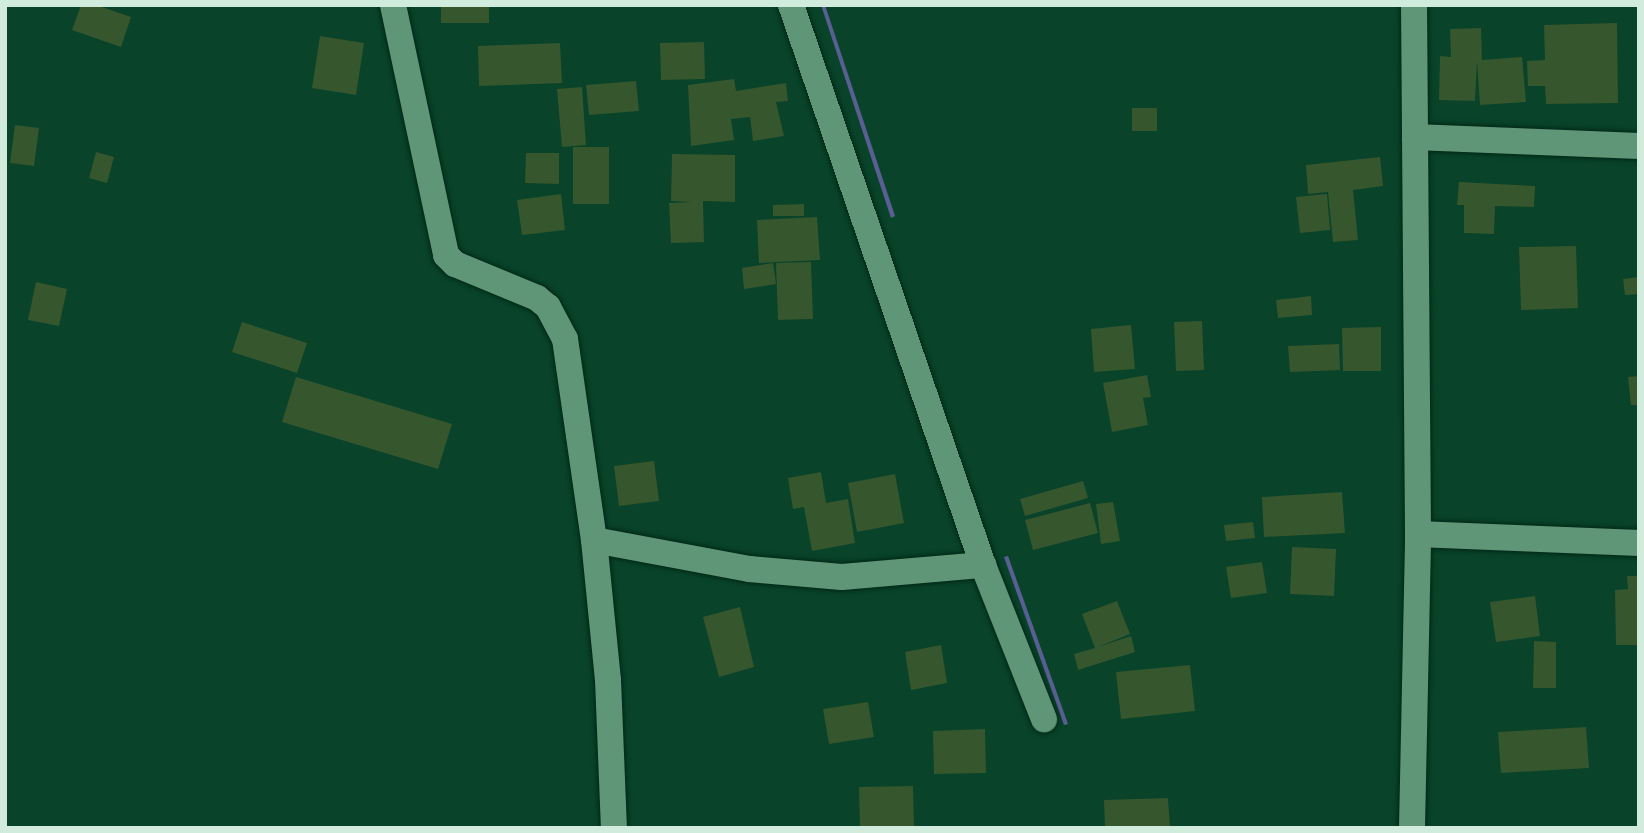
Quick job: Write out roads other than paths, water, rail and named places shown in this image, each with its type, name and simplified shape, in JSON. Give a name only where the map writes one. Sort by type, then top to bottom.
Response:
[{"type":"street","points":[[393,5],[446,256],[455,264],[537,298],[558,321],[565,339],[594,540],[608,680],[614,828]]},
{"type":"street","points":[[791,5],[983,565],[1044,719]]},
{"type":"street","points":[[1412,828],[1418,534],[1414,5]]},
{"type":"street","points":[[1415,137],[1639,146]]},
{"type":"street","points":[[1418,534],[1639,543]]},
{"type":"street","points":[[594,540],[749,569],[842,577],[983,565]]},
{"type":"water","points":[[821,5],[825,5],[895,216],[891,218]]},
{"type":"water","points":[[1008,556],[1068,724],[1064,725],[1004,557]]}]
